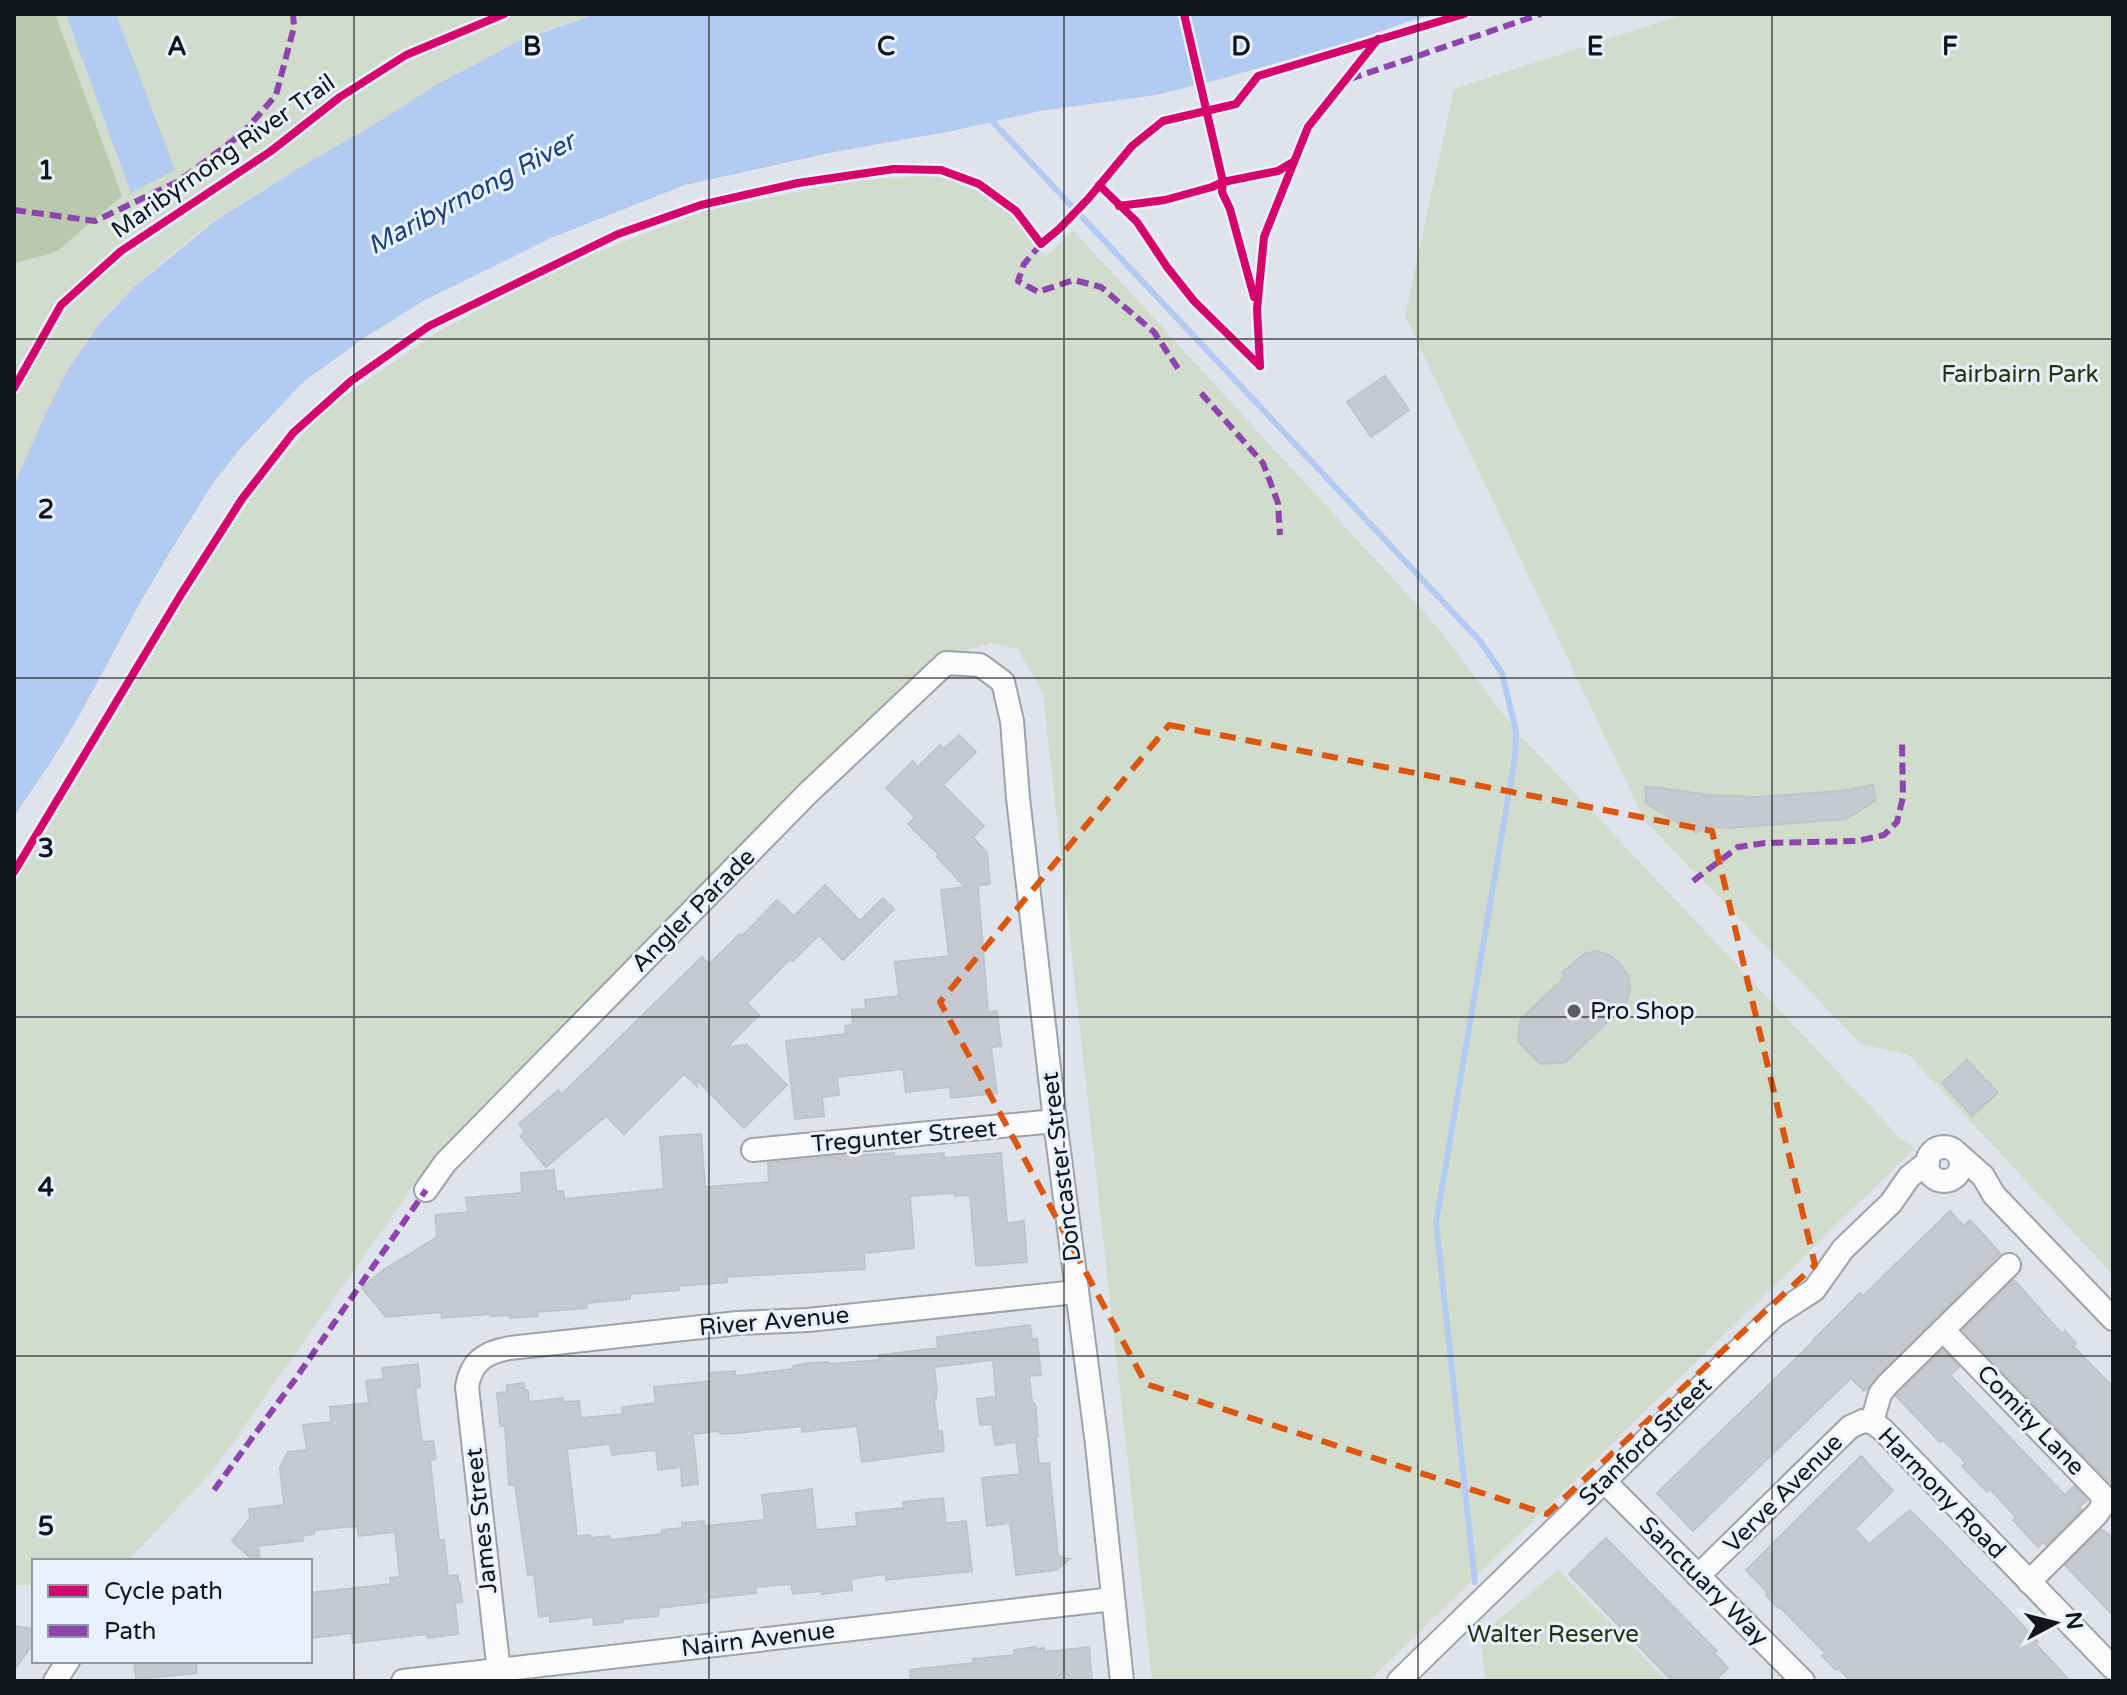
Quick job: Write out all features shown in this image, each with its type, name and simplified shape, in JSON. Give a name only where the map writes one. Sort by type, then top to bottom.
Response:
[{"type":"street","name":"Angler Parade","points":[[426,1190],[445,1163],[808,793],[946,663],[980,665]]},
{"type":"street","name":"Doncaster Street","points":[[980,665],[1003,682],[1012,721],[1055,1121],[1097,1444],[1122,1681]]},
{"type":"street","name":"Tregunter Street","points":[[753,1150],[1055,1121]]},
{"type":"street","name":"Stanford Street","points":[[1399,1681],[1775,1315],[1814,1290],[1843,1249],[1891,1203],[1938,1174],[1933,1152],[1938,1148],[1949,1148],[1958,1154],[1983,1176],[1994,1195]]},
{"type":"street","points":[[1938,1174],[1994,1195],[2113,1319]]},
{"type":"street","points":[[1872,1422],[1880,1394],[1887,1385],[2009,1265]]},
{"type":"street","name":"River Avenue","points":[[476,1362],[496,1350],[526,1346],[1076,1292]]},
{"type":"street","name":"Comity Lane","points":[[1944,1331],[2102,1495],[2101,1510],[2029,1582]]},
{"type":"street","name":"James Street","points":[[476,1362],[468,1379],[468,1396],[499,1675]]},
{"type":"street","name":"Verve Avenue","points":[[1698,1576],[1850,1427],[1863,1421],[1872,1422]]},
{"type":"street","name":"Harmony Road","points":[[1872,1422],[2113,1668]]},
{"type":"street","name":"Sanctuary Way","points":[[1604,1481],[1803,1681]]},
{"type":"street","name":"Nairn Avenue","points":[[403,1681],[499,1675],[1113,1599]]},
{"type":"street","points":[[55,1681],[67,1663]]},
{"type":"highlighted area","points":[[1169,725],[1712,831],[1815,1265],[1547,1514],[1146,1384],[940,1002]]},
{"type":"green space","points":[[14,14],[601,14],[540,32],[482,60],[254,195],[193,237],[126,295],[85,343],[62,382],[14,485]]},
{"type":"green space","points":[[14,14],[55,14],[122,196],[56,252],[14,263]]},
{"type":"green space","name":"Fairbairn Park","points":[[1684,14],[2113,14],[2113,1275],[1909,1055],[1861,1044],[1645,821],[1405,316],[1454,89]]},
{"type":"green space","points":[[934,175],[983,193],[1015,218],[1046,257],[1073,230],[1439,629],[1516,731],[1900,1138],[1915,1148],[1369,1681],[1152,1681],[1043,694],[1018,649],[991,643],[945,656],[431,1161],[214,1469],[130,1559],[32,1559],[32,1585],[14,1585],[14,885],[41,833],[248,499],[324,410],[434,334],[563,265],[704,211],[850,181]]},
{"type":"green space","name":"Walter Reserve","points":[[1558,1570],[1667,1681],[1486,1681],[1480,1635]]},
{"type":"water","points":[[66,14],[116,14],[175,170],[131,193]]},
{"type":"water","name":"Maribyrnong River","points":[[601,14],[1437,14],[1350,42],[1156,95],[1040,111],[685,185],[551,238],[423,301],[361,340],[302,383],[239,450],[212,485],[176,542],[79,716],[14,816],[14,485],[67,371],[99,324],[133,288],[216,220],[302,166],[436,85],[520,40]]},
{"type":"building","points":[[1385,376],[1409,410],[1371,437],[1347,402]]},
{"type":"building","points":[[959,735],[976,752],[943,785],[984,826],[973,837],[987,853],[990,884],[978,886],[988,1012],[997,1011],[1001,1046],[991,1047],[997,1093],[951,1098],[950,1087],[906,1092],[903,1069],[837,1077],[839,1095],[822,1097],[824,1116],[795,1119],[786,1041],[846,1034],[845,1026],[853,1025],[852,1010],[866,1009],[865,1000],[899,996],[895,962],[949,956],[941,890],[965,887],[908,824],[915,817],[886,788],[913,761],[918,767],[940,745],[944,749]]},
{"type":"building","points":[[1873,785],[1876,800],[1846,819],[1728,828],[1706,826],[1696,833],[1688,824],[1683,825],[1646,803],[1645,786],[1710,795],[1756,797],[1841,791]]},
{"type":"building","points":[[825,885],[860,921],[883,898],[894,909],[843,960],[819,935],[793,961],[790,959],[747,1003],[759,1015],[727,1047],[747,1045],[787,1085],[744,1128],[696,1079],[697,1086],[684,1074],[624,1134],[606,1116],[546,1167],[520,1136],[525,1132],[519,1124],[558,1090],[562,1094],[702,957],[709,964],[777,900],[794,916]]},
{"type":"building","name":"Pro Shop","points":[[1597,951],[1611,956],[1629,978],[1627,1002],[1566,1062],[1540,1064],[1518,1041],[1520,1020],[1565,977],[1562,973],[1584,954]]},
{"type":"building","points":[[1967,1060],[1998,1093],[1972,1116],[1942,1083]]},
{"type":"building","points":[[701,1134],[705,1187],[769,1182],[768,1163],[894,1153],[894,1157],[944,1153],[944,1158],[1001,1153],[1007,1223],[1024,1221],[1027,1262],[976,1266],[970,1195],[955,1196],[955,1193],[910,1196],[914,1248],[864,1253],[865,1269],[727,1277],[727,1282],[630,1294],[630,1299],[587,1303],[587,1308],[537,1312],[538,1316],[510,1318],[510,1315],[491,1314],[442,1318],[441,1312],[386,1317],[362,1288],[382,1271],[437,1237],[435,1215],[468,1212],[466,1198],[522,1193],[521,1173],[554,1170],[556,1191],[563,1191],[564,1199],[664,1189],[660,1137]]},
{"type":"building","points":[[1950,1211],[1964,1226],[1970,1220],[2000,1253],[1864,1391],[1851,1378],[1693,1531],[1657,1493],[1860,1293],[1863,1296]]},
{"type":"building","points":[[2014,1280],[2062,1334],[2065,1331],[2076,1343],[2073,1346],[2113,1387],[2113,1486],[1963,1330]]},
{"type":"building","points":[[1030,1325],[1032,1339],[1037,1339],[1041,1375],[1029,1376],[1036,1412],[1039,1464],[1049,1463],[1058,1556],[1070,1559],[1056,1570],[1016,1575],[1010,1523],[987,1526],[982,1478],[1020,1474],[1016,1442],[995,1445],[992,1424],[980,1425],[977,1399],[996,1397],[993,1360],[934,1367],[937,1390],[934,1400],[944,1451],[862,1462],[857,1426],[802,1432],[802,1426],[693,1434],[698,1484],[682,1486],[681,1467],[658,1470],[656,1450],[612,1455],[610,1444],[567,1449],[577,1536],[609,1536],[610,1540],[662,1534],[662,1530],[683,1528],[682,1523],[704,1521],[704,1526],[765,1520],[762,1495],[812,1489],[816,1530],[857,1526],[856,1513],[904,1508],[903,1502],[943,1498],[946,1523],[966,1521],[972,1571],[886,1580],[886,1574],[851,1579],[852,1590],[822,1594],[822,1591],[793,1594],[791,1584],[755,1587],[756,1593],[659,1608],[658,1616],[623,1619],[623,1622],[594,1625],[593,1617],[550,1622],[549,1615],[539,1617],[534,1574],[528,1575],[515,1485],[509,1485],[505,1426],[500,1426],[497,1393],[507,1392],[507,1385],[524,1383],[529,1402],[563,1398],[563,1402],[579,1401],[581,1418],[623,1414],[622,1407],[656,1403],[654,1387],[712,1381],[711,1373],[735,1371],[735,1376],[793,1369],[793,1366],[810,1363],[880,1360],[879,1355],[938,1348],[937,1337]]},
{"type":"building","points":[[1943,1350],[1959,1367],[1950,1375],[2014,1442],[2065,1495],[2074,1486],[2087,1500],[2079,1507],[2082,1510],[2046,1545],[2043,1542],[2038,1547],[1990,1489],[1987,1492],[1962,1466],[1966,1463],[1943,1440],[1940,1442],[1896,1396]]},
{"type":"building","points":[[418,1364],[420,1387],[415,1388],[422,1442],[433,1441],[436,1459],[430,1460],[439,1540],[444,1540],[448,1576],[458,1575],[460,1583],[462,1602],[455,1603],[458,1634],[428,1638],[427,1634],[353,1643],[352,1633],[312,1638],[312,1593],[391,1584],[390,1578],[400,1577],[395,1532],[359,1536],[357,1526],[314,1530],[314,1534],[302,1536],[303,1541],[258,1546],[260,1559],[252,1559],[232,1541],[250,1518],[249,1509],[284,1505],[280,1468],[288,1452],[307,1450],[303,1425],[331,1422],[330,1407],[369,1403],[366,1381],[384,1379],[382,1368]]},
{"type":"building","points":[[1861,1456],[1893,1491],[1855,1529],[1869,1544],[1910,1510],[1999,1600],[2070,1681],[1851,1681],[1822,1656],[1825,1653],[1778,1608],[1746,1570]]},
{"type":"building","points":[[2102,1529],[2113,1539],[2113,1615],[2065,1565]]},
{"type":"building","points":[[1606,1538],[1717,1651],[1714,1653],[1728,1668],[1715,1681],[1672,1681],[1569,1574]]},
{"type":"building","points":[[14,1626],[32,1629],[32,1645],[14,1670]]},
{"type":"building","points":[[1089,1647],[1092,1681],[911,1681],[910,1670],[973,1663],[973,1659],[1014,1655],[1014,1650],[1044,1648],[1044,1652]]},
{"type":"building","points":[[134,1663],[196,1663],[197,1673],[136,1679]]},
{"type":"waterway","points":[[992,121],[1479,640],[1502,673],[1516,731],[1515,757],[1436,1223],[1475,1582]]},
{"type":"marked path","points":[[14,210],[95,221],[179,181],[243,133],[276,95],[294,27],[293,14]]},
{"type":"marked path","points":[[1350,79],[1541,14]]},
{"type":"marked path","points":[[1041,244],[1024,264],[1018,281],[1038,292],[1074,280],[1101,287],[1154,332],[1181,373]]},
{"type":"marked path","points":[[1201,393],[1263,463],[1278,503],[1280,535]]},
{"type":"marked path","points":[[1693,881],[1738,847],[1765,843],[1857,841],[1884,835],[1897,822],[1903,797],[1902,743]]},
{"type":"marked path","points":[[214,1490],[426,1190]]},
{"type":"cycle path","name":"Maribyrnong River Trail","points":[[14,388],[61,305],[121,251],[271,151],[340,97],[406,55],[504,14]]},
{"type":"cycle path","points":[[1184,14],[1223,182],[1222,192],[1230,209],[1254,297]]},
{"type":"cycle path","points":[[14,872],[242,499],[293,433],[351,381],[429,326],[618,234],[701,205],[798,183],[894,169],[941,170],[979,184],[1016,211],[1041,244],[1088,199],[1132,146],[1163,121],[1236,104],[1258,76],[1464,14]]},
{"type":"cycle path","points":[[1260,366],[1257,309],[1264,237],[1308,127],[1378,39]]},
{"type":"cycle path","points":[[1119,206],[1165,200],[1223,182],[1278,171],[1293,162]]},
{"type":"cycle path","points":[[1099,185],[1137,222],[1194,301],[1260,366]]},
{"type":"place","name":"Pro Shop","points":[[1574,1011]]}]
